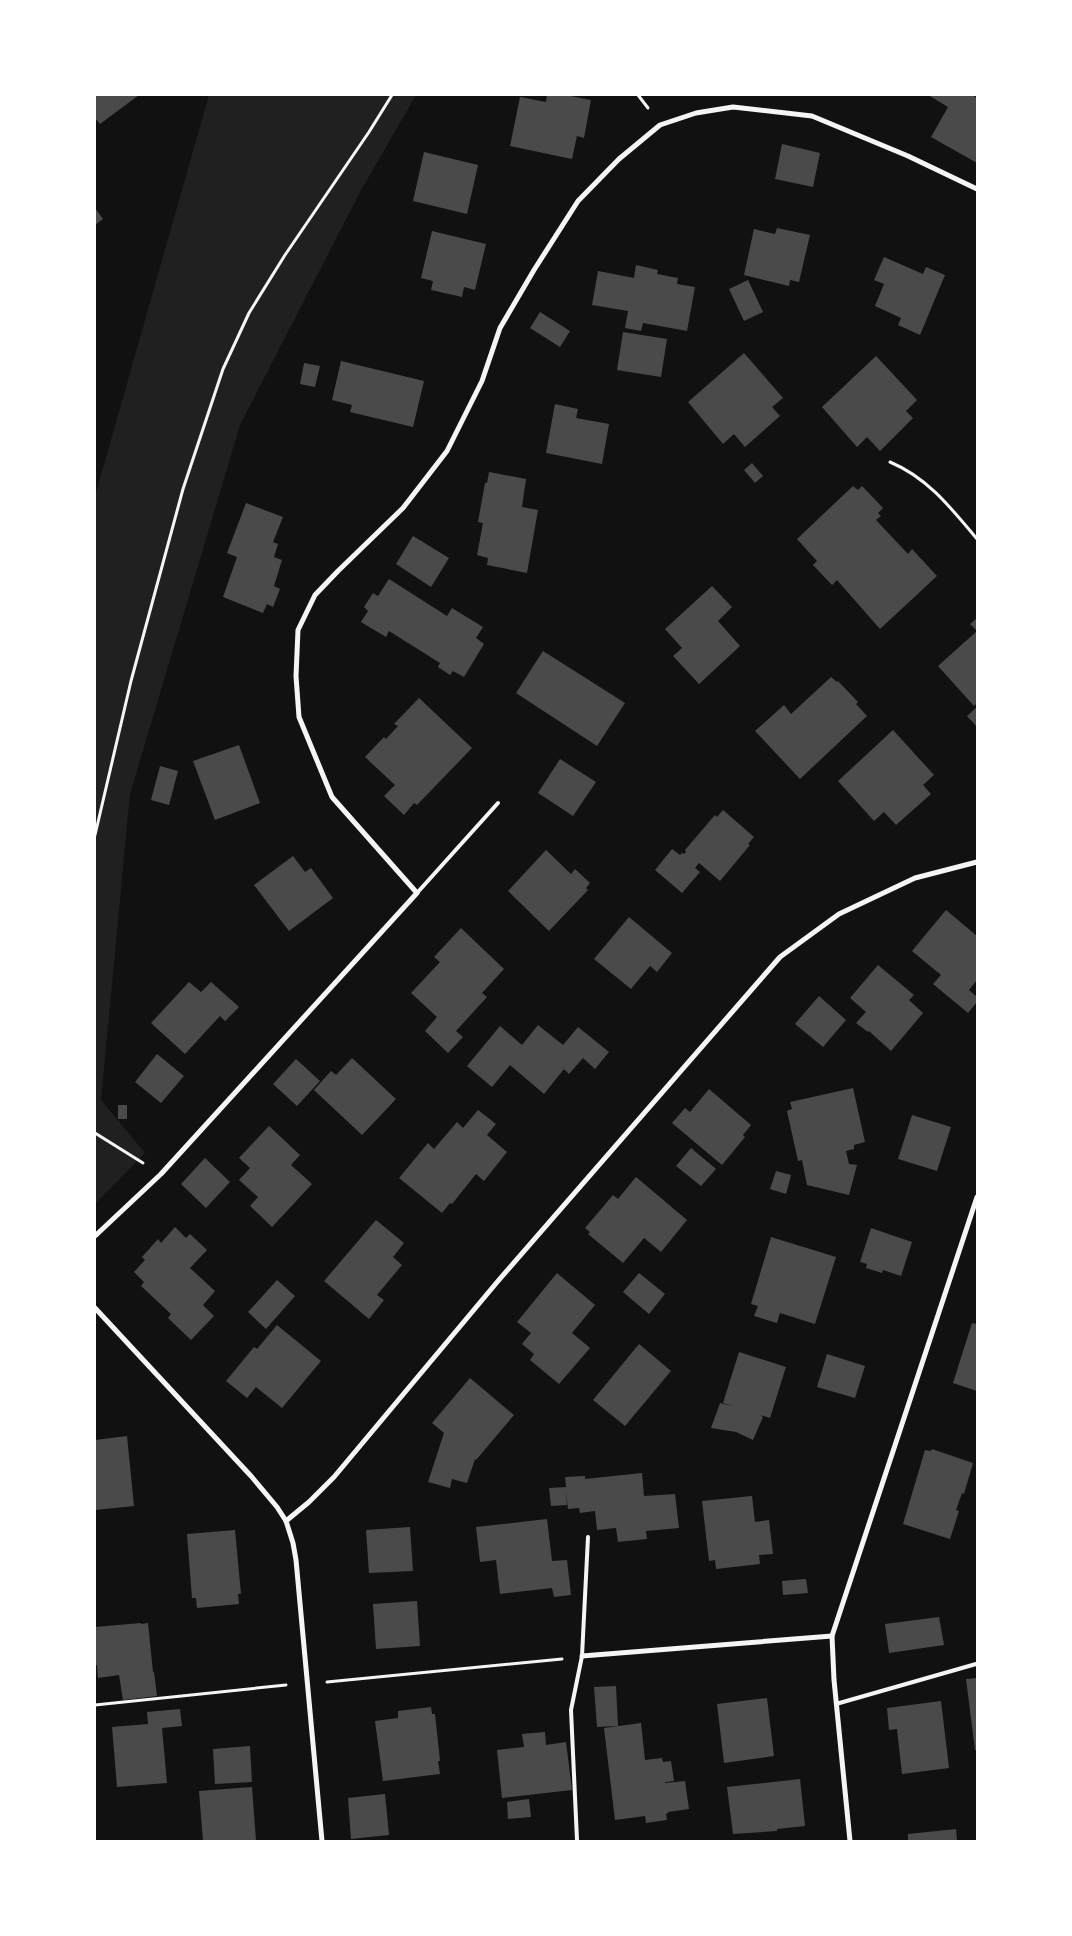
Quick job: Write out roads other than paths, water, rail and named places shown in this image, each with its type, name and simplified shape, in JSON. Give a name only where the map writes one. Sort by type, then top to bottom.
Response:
[{"type":"street","points":[[95,1236],[161,1174],[416,893],[332,797],[299,717],[296,676],[298,630],[315,595],[338,570],[403,508],[446,452],[482,381],[500,328],[578,200],[619,159],[660,125],[696,113],[733,107],[812,116],[908,156],[977,189]]},
{"type":"street","points":[[286,1521],[309,1502],[334,1477],[498,1281],[780,958],[839,914],[915,878],[977,862]]},
{"type":"street","points":[[850,1841],[836,1704],[832,1636],[977,1198]]},
{"type":"street","points":[[95,1308],[251,1476],[286,1521],[296,1560],[322,1841]]},
{"type":"street","points":[[582,1656],[832,1636]]},
{"type":"lane","points":[[416,893],[498,803]]},
{"type":"lane","points":[[577,1840],[570,1710],[582,1656],[588,1537]]},
{"type":"lane","points":[[836,1704],[976,1664]]}]
